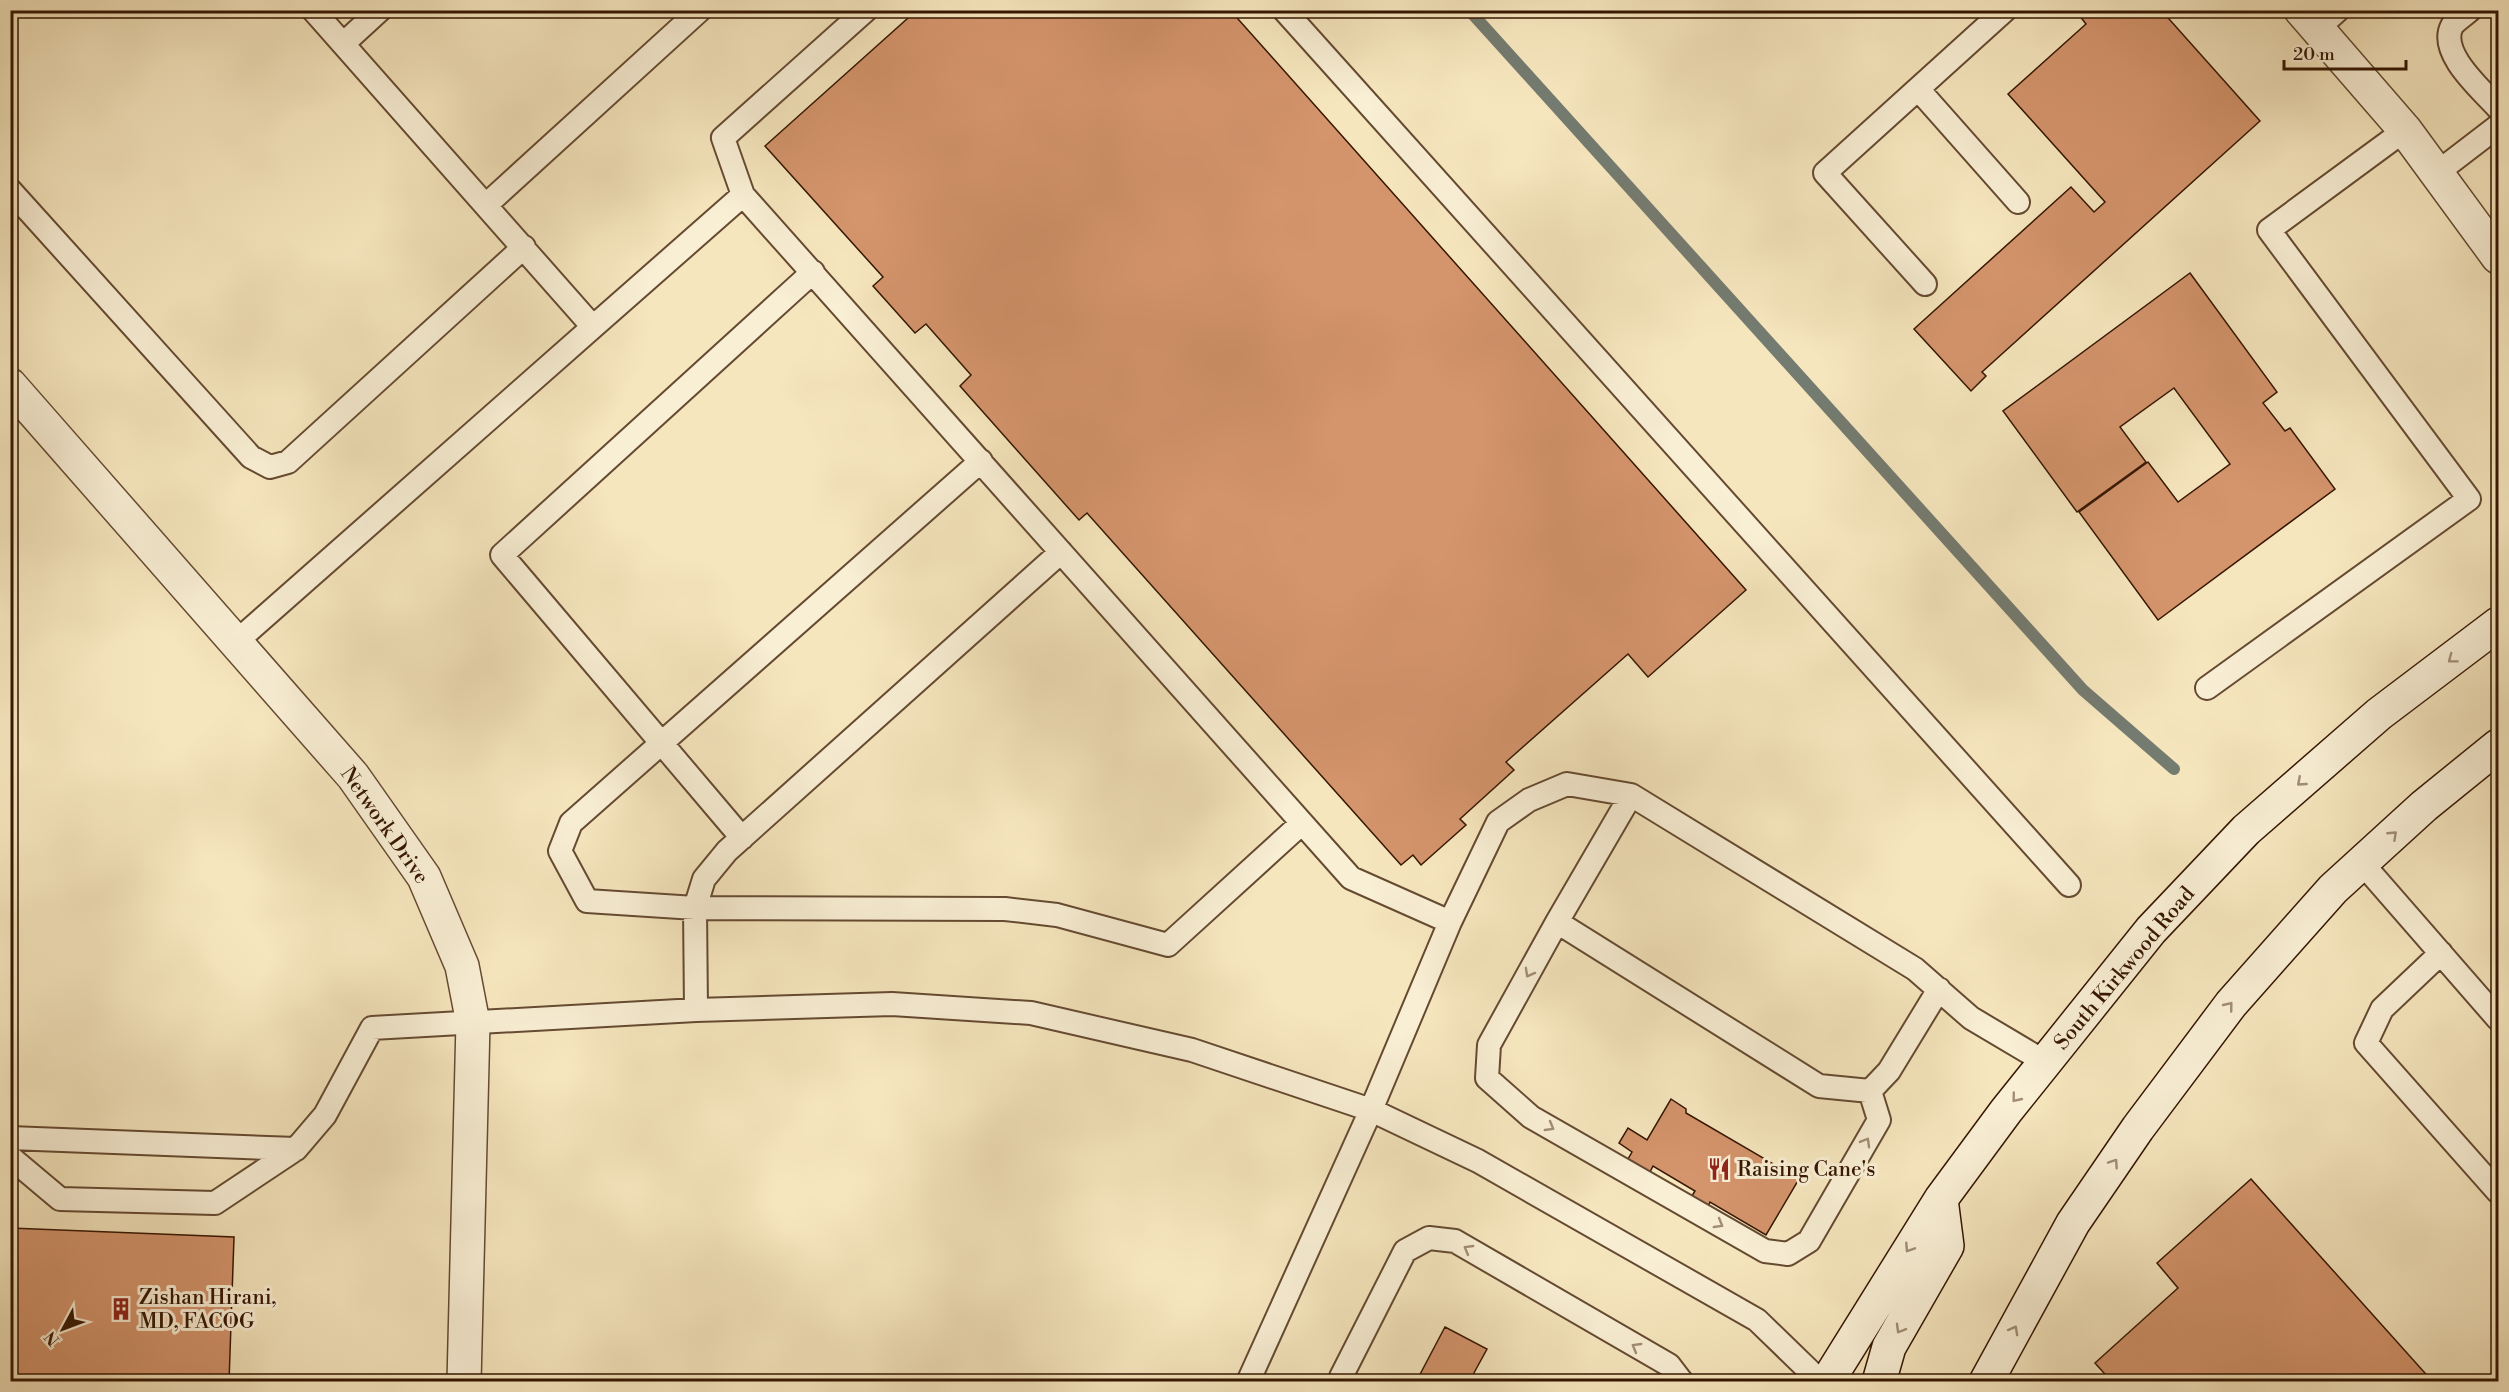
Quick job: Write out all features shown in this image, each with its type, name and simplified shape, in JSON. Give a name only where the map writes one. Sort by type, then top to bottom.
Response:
[{"type":"main road","points":[[2319,17],[2438,172],[2499,256]]},
{"type":"main road","name":"Network Drive","points":[[10,385],[353,776],[424,877],[462,966],[473,1023],[464,1382]]},
{"type":"main road","name":"South Kirkwood Road","points":[[1827,1382],[1941,1199],[2045,1062],[2151,930],[2246,830],[2379,714],[2499,624]]},
{"type":"main road","points":[[1986,1382],[2073,1223],[2138,1128],[2231,1004],[2333,889],[2424,806],[2499,746]]},
{"type":"main road","points":[[1879,1382],[1889,1347],[1947,1246],[1941,1199]]},
{"type":"lane","points":[[313,10],[593,327]]},
{"type":"lane","points":[[343,44],[380,10]]},
{"type":"lane","points":[[486,205],[700,10]]},
{"type":"lane","points":[[866,10],[723,138],[743,195],[1351,878],[1449,922]]},
{"type":"lane","points":[[1284,10],[2069,885]]},
{"type":"lane","points":[[1925,284],[1825,173],[2006,10]]},
{"type":"lane","points":[[2470,10],[2452,26],[2449,46],[2458,64],[2499,108]]},
{"type":"lane","points":[[1918,89],[2018,202]]},
{"type":"lane","points":[[2438,172],[2499,126]]},
{"type":"lane","points":[[2207,688],[2469,500],[2269,230],[2405,130]]},
{"type":"lane","points":[[10,190],[251,457],[270,467],[288,462],[524,247]]},
{"type":"lane","points":[[236,642],[743,195]]},
{"type":"lane","points":[[742,838],[501,555],[813,273]]},
{"type":"lane","points":[[981,461],[570,823],[561,851],[587,901],[695,908],[1005,909],[1057,915],[1168,945],[1302,823]]},
{"type":"lane","points":[[696,1010],[695,908],[704,879],[742,838],[1061,552]]},
{"type":"lane","points":[[1248,1382],[1371,1110],[1449,922],[1498,822],[1529,800],[1567,784],[1631,795],[1915,969],[1971,1018],[2045,1062]]},
{"type":"lane","points":[[1631,795],[1489,1045],[1487,1078],[1531,1117],[1765,1251],[1788,1254],[1809,1241],[1879,1120],[1870,1091]]},
{"type":"lane","points":[[2362,863],[2499,1019]]},
{"type":"lane","points":[[1557,922],[1819,1086],[1870,1091]]},
{"type":"lane","points":[[2441,953],[2382,1009],[2366,1043],[2499,1192]]},
{"type":"lane","points":[[1870,1091],[1889,1071],[1939,989]]},
{"type":"lane","points":[[10,1157],[60,1199],[215,1203],[296,1149],[325,1115],[372,1028],[696,1010],[892,1004],[1031,1013],[1192,1050],[1371,1110],[1478,1161],[1757,1320],[1821,1382]]},
{"type":"lane","points":[[10,1138],[296,1149]]},
{"type":"lane","points":[[1341,1377],[1406,1251],[1429,1238],[1455,1241],[1669,1365],[1682,1382]]},
{"type":"building","points":[[917,10],[1230,10],[1746,590],[1648,677],[1628,654],[1506,762],[1514,770],[1460,819],[1466,825],[1421,865],[1413,855],[1401,865],[1087,513],[1079,520],[960,386],[971,375],[926,324],[915,333],[873,286],[883,277],[765,146]]},
{"type":"building","points":[[2075,10],[2161,10],[2260,121],[1982,372],[1986,376],[1971,391],[1914,329],[2071,187],[2094,212],[2105,202],[2008,94],[2086,24]]},
{"type":"building","points":[[2190,273],[2277,392],[2263,403],[2285,431],[2290,428],[2335,489],[2158,620],[2079,512],[2148,462],[2178,502],[2230,464],[2174,388],[2120,427],[2146,462],[2077,512],[2003,411]]},
{"type":"building","name":"Raising Cane's","points":[[1671,1099],[1686,1109],[1686,1113],[1799,1179],[1766,1235],[1710,1202],[1707,1209],[1690,1199],[1695,1191],[1653,1166],[1650,1172],[1628,1159],[1632,1152],[1619,1143],[1628,1128],[1647,1140]]},
{"type":"building","points":[[2251,1179],[2433,1382],[2112,1382],[2095,1363],[2178,1288],[2157,1263]]},
{"type":"building","name":"Zishan Hirani, MD, FACOG","points":[[10,1228],[234,1237],[229,1382],[10,1382]]},
{"type":"building","points":[[1445,1327],[1487,1349],[1469,1382],[1416,1382]]},
{"type":"waterway","points":[[1469,10],[2083,690],[2174,769]]},
{"type":"place","name":"Raising Cane's","points":[[1719,1169]]},
{"type":"place","name":"Zishan Hirani, MD, FACOG","points":[[121,1309]]}]
